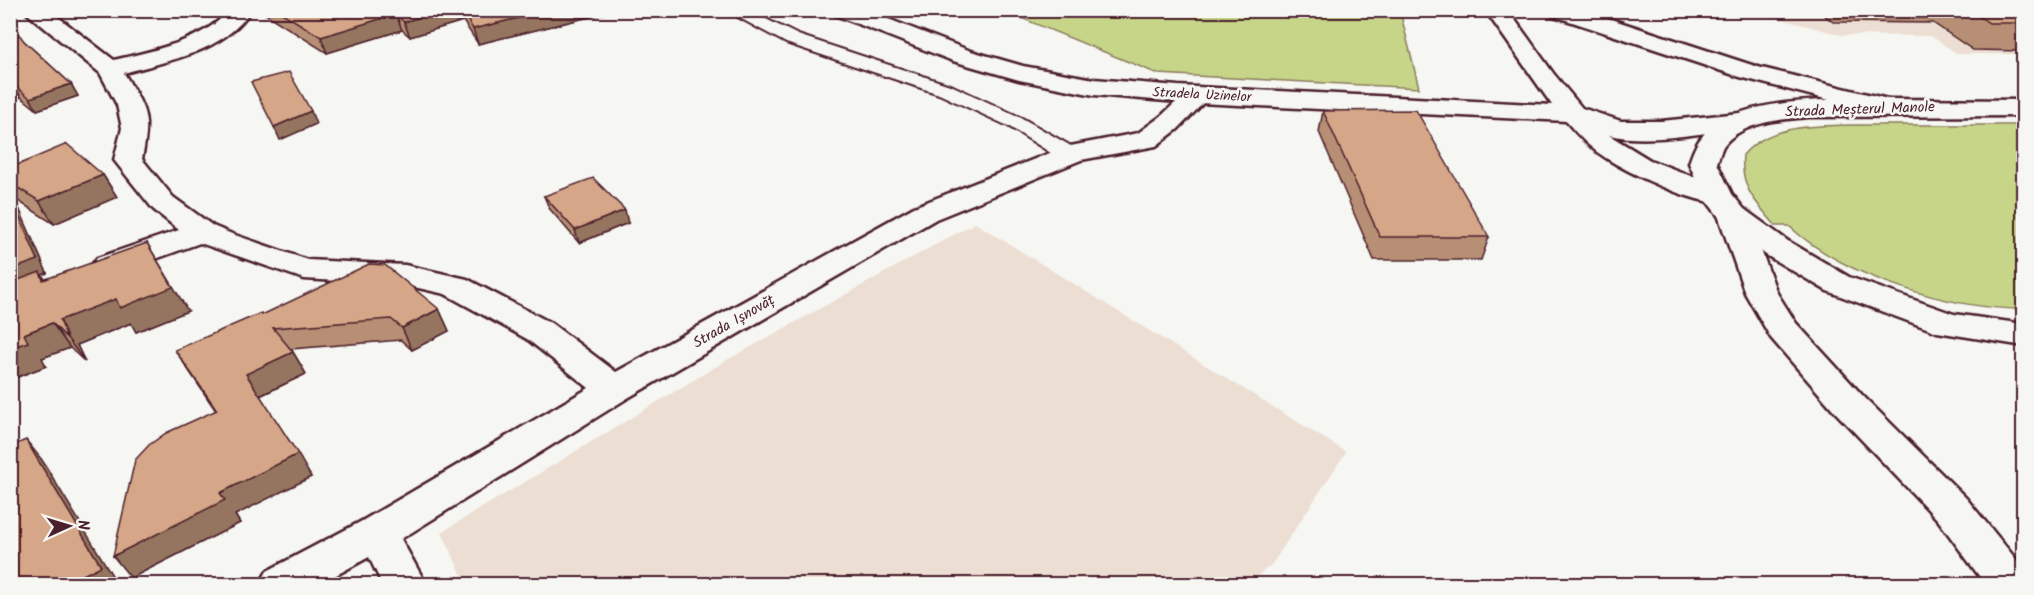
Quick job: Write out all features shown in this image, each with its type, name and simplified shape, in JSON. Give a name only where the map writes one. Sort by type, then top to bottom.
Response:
[{"type":"street","points":[[34,10],[110,69],[130,105],[135,128],[128,160],[163,203],[202,232],[221,241],[304,269],[405,275],[455,286],[539,331],[592,370],[613,390]]},
{"type":"street","points":[[110,69],[190,46],[217,33],[237,19],[240,10]]},
{"type":"street","name":"Stradela Uzinelor","points":[[843,10],[962,56],[1019,73],[1094,87],[1198,95],[1573,114],[1619,129],[1661,129],[1740,121]]},
{"type":"street","points":[[1496,10],[1573,114],[1599,141],[1630,160],[1725,205],[1761,293],[1783,330],[1850,405],[1952,509],[2010,585]]},
{"type":"street","points":[[1559,10],[1749,72],[1887,107]]},
{"type":"street","name":"Strada Ișnovăț","points":[[282,585],[377,533],[613,390],[925,213],[1048,162],[1070,155],[1146,140],[1169,123],[1198,95]]},
{"type":"street","name":"Strada Meșterul Manole","points":[[2024,108],[1887,107],[1775,112],[1740,121],[1712,141],[1703,163],[1725,205],[1777,248],[1838,285],[1949,324],[2024,335]]},
{"type":"street","points":[[78,276],[202,232]]},
{"type":"street","points":[[377,533],[405,585]]},
{"type":"lane","points":[[733,10],[792,39],[968,99],[1015,122],[1070,155]]},
{"type":"shaded area","points":[[1750,11],[2023,11],[2023,54],[1958,54],[1931,36],[1842,35]]},
{"type":"shaded area","points":[[975,223],[1346,452],[1272,564],[1247,584],[466,584],[442,532],[727,360]]},
{"type":"green space","points":[[1004,11],[1400,11],[1419,88],[1158,74]]},
{"type":"green space","points":[[2023,125],[2023,309],[1994,308],[1963,303],[1899,287],[1838,260],[1789,226],[1776,226],[1756,202],[1747,186],[1744,177],[1743,155],[1766,137],[1779,132],[1808,127]]},
{"type":"building","points":[[277,10],[443,10],[404,22],[396,14],[321,37]]},
{"type":"building","points":[[461,10],[551,10],[473,29]]},
{"type":"building","points":[[1970,10],[2024,10],[2024,23],[1989,23]]},
{"type":"building","points":[[10,22],[24,41],[71,84],[30,98],[14,85],[10,86]]},
{"type":"building","points":[[289,72],[311,111],[274,127],[251,82]]},
{"type":"building","points":[[1416,110],[1489,237],[1380,237],[1323,111]]},
{"type":"building","points":[[67,144],[103,175],[39,201],[10,183],[10,168]]},
{"type":"building","points":[[593,178],[625,210],[575,230],[544,196]]},
{"type":"building","points":[[10,195],[38,260],[10,270]]},
{"type":"building","points":[[147,243],[173,287],[120,308],[116,299],[60,320],[67,338],[52,323],[24,334],[28,342],[10,348],[10,283],[40,272],[43,280]]},
{"type":"building","points":[[369,264],[385,265],[439,309],[402,328],[391,319],[273,328],[293,352],[246,374],[298,454],[220,493],[225,500],[113,556],[135,460],[149,445],[166,433],[217,410],[175,350],[261,313],[262,315]]},
{"type":"building","points":[[26,440],[101,566],[63,585],[10,585],[10,447]]}]
